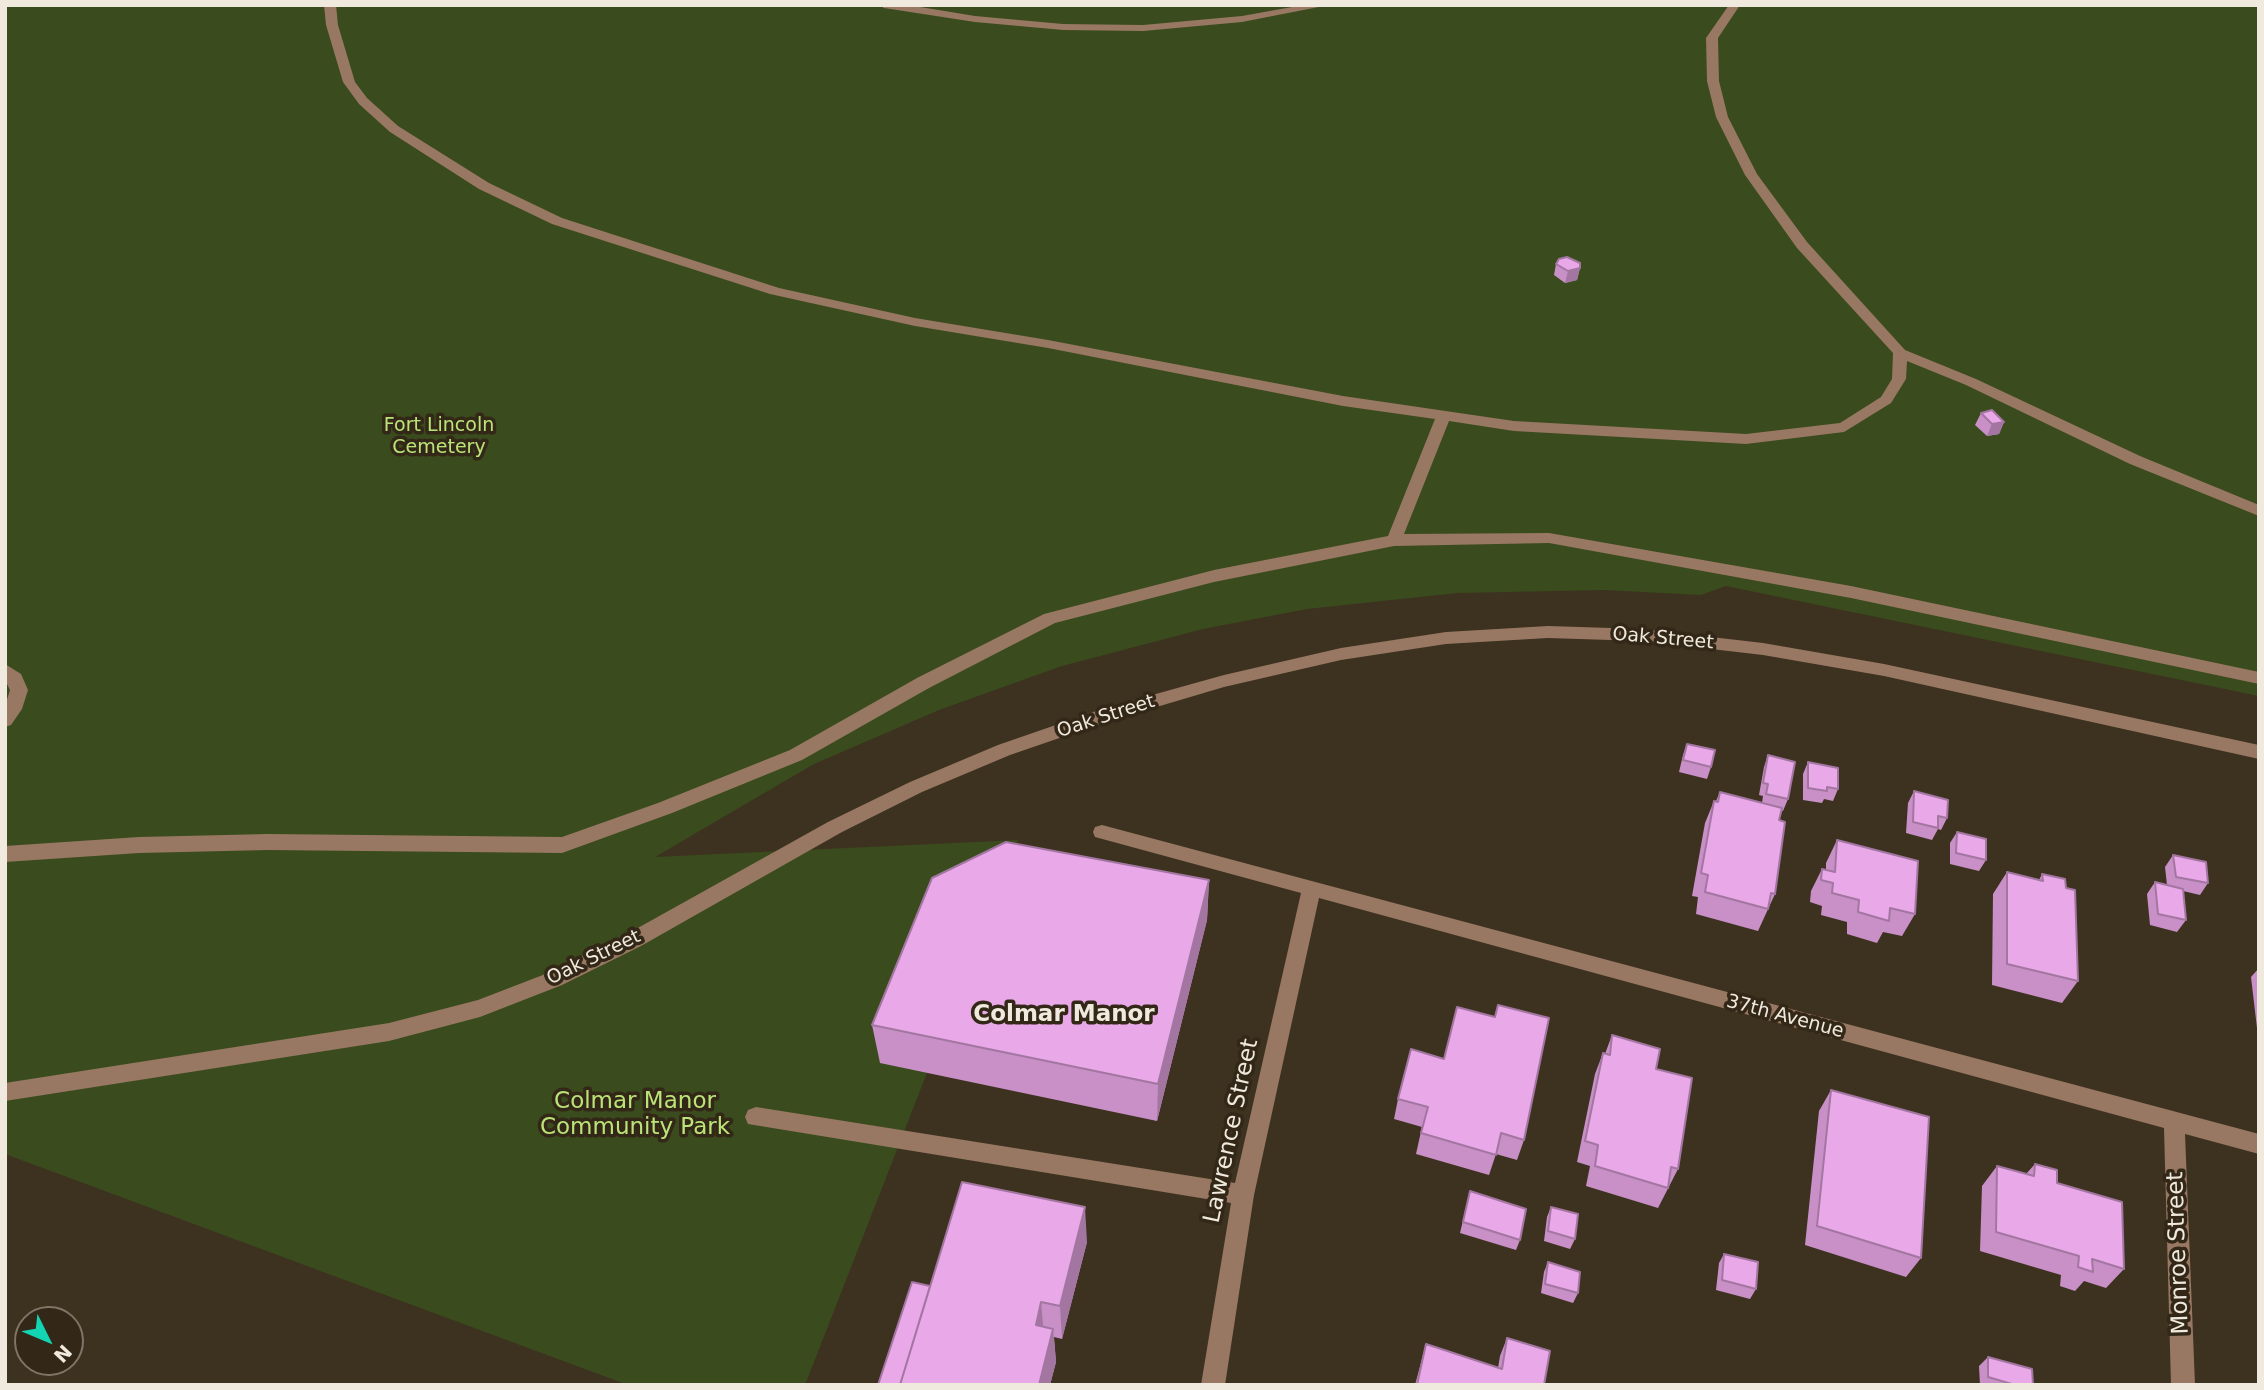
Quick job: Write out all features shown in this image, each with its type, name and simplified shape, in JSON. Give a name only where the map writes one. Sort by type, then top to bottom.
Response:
[{"type":"street","points":[[330,5],[332,25],[349,82],[363,101],[394,129],[484,186],[557,221],[775,291],[877,314],[1343,401],[1444,416],[1514,426],[1746,439],[1844,427],[1886,400],[1899,379],[1900,354]]},
{"type":"street","points":[[884,5],[975,19],[1063,27],[1143,28],[1242,19],[1324,5]]},
{"type":"street","points":[[1735,5],[1712,38],[1713,81],[1722,117],[1751,175],[1802,245],[1900,354],[1971,382],[2147,465],[2259,511]]},
{"type":"street","points":[[1394,540],[1444,416]]},
{"type":"street","points":[[5,853],[139,845],[268,842],[562,845],[665,808],[796,755],[923,682],[1050,618],[1214,576],[1394,540],[1549,538],[1851,592],[2259,678]]},
{"type":"street","name":"Oak Street","points":[[5,1092],[389,1032],[480,1008],[578,968],[634,940],[835,827],[916,787],[1004,750],[1102,716],[1224,681],[1367,650],[1446,638],[1548,632],[1642,635],[1723,645],[1884,670],[2259,752]]},
{"type":"street","points":[[5,670],[15,679],[19,690],[16,704],[5,720]]},
{"type":"street","name":"37th Avenue","points":[[1102,832],[2259,1144]]},
{"type":"street","name":"Lawrence Street","points":[[1213,1385],[1243,1195],[1311,890]]},
{"type":"street","points":[[756,1117],[1243,1195]]},
{"type":"street","name":"Monroe Street","points":[[2174,1121],[2183,1385]]},
{"type":"green space","name":"Fort Lincoln Cemetery","points":[[5,5],[2259,5],[2259,696],[1726,586],[1701,595],[1605,590],[1457,593],[1307,609],[1203,629],[1062,666],[939,710],[814,764],[655,857],[1018,840],[805,1385],[628,1385],[5,1154]]},
{"type":"building","points":[[1567,257],[1580,263],[1580,268],[1568,271],[1556,264],[1559,259]]},
{"type":"building","points":[[1992,410],[2004,422],[1992,424],[1981,413]]},
{"type":"building","points":[[1687,744],[1715,750],[1711,767],[1683,760]]},
{"type":"building","points":[[1768,755],[1795,762],[1788,799],[1766,794],[1768,784],[1763,783]]},
{"type":"building","points":[[1808,762],[1838,768],[1838,789],[1827,787],[1827,791],[1808,788]]},
{"type":"building","points":[[1914,791],[1948,800],[1947,818],[1938,816],[1938,828],[1913,822]]},
{"type":"building","points":[[1720,792],[1782,808],[1779,820],[1785,822],[1775,894],[1771,893],[1768,909],[1705,892],[1708,875],[1701,873],[1714,801],[1718,802]]},
{"type":"building","points":[[1957,832],[1986,839],[1986,860],[1956,853]]},
{"type":"building","points":[[1837,840],[1918,861],[1915,914],[1890,908],[1889,921],[1858,912],[1859,900],[1832,893],[1833,883],[1821,880],[1822,869],[1835,872]]},
{"type":"building","points":[[1006,842],[1209,880],[1158,1084],[872,1025],[932,878]]},
{"type":"building","points":[[2173,855],[2206,862],[2208,883],[2176,877]]},
{"type":"building","points":[[2007,872],[2043,881],[2042,874],[2065,879],[2066,888],[2075,890],[2078,981],[2007,964]]},
{"type":"building","points":[[2155,882],[2183,889],[2186,920],[2158,914]]},
{"type":"building","points":[[1498,1005],[1549,1018],[1524,1140],[1501,1133],[1496,1155],[1421,1133],[1428,1107],[1398,1099],[1411,1049],[1444,1059],[1457,1007],[1495,1017]]},
{"type":"building","points":[[1612,1035],[1660,1049],[1656,1069],[1692,1078],[1678,1169],[1671,1167],[1668,1188],[1595,1166],[1598,1145],[1585,1141],[1603,1053],[1610,1055]]},
{"type":"building","points":[[1831,1090],[1929,1117],[1921,1258],[1817,1226]]},
{"type":"building","points":[[2035,1164],[2057,1170],[2057,1183],[2122,1202],[2124,1269],[2092,1259],[2093,1272],[2078,1267],[2079,1256],[1996,1232],[1997,1166],[2034,1176]]},
{"type":"building","points":[[962,1182],[1085,1207],[1060,1306],[1041,1302],[1036,1325],[1053,1329],[1039,1385],[900,1385]]},
{"type":"building","points":[[1470,1191],[1526,1209],[1520,1240],[1463,1222]]},
{"type":"building","points":[[1551,1207],[1578,1214],[1575,1239],[1548,1231]]},
{"type":"building","points":[[1724,1254],[1758,1262],[1756,1289],[1722,1280]]},
{"type":"building","points":[[1548,1262],[1580,1272],[1578,1293],[1545,1284]]},
{"type":"building","points":[[912,1282],[930,1286],[900,1385],[878,1385]]},
{"type":"building","points":[[1507,1338],[1550,1351],[1544,1385],[1417,1385],[1426,1344],[1502,1369]]},
{"type":"building","points":[[1988,1357],[2032,1369],[2033,1385],[2015,1385],[1988,1377]]},
{"type":"district","name":"Colmar Manor","points":[[1064,1015]]},
{"type":"park label","name":"Colmar Manor Community Park","points":[[635,1115]]}]
